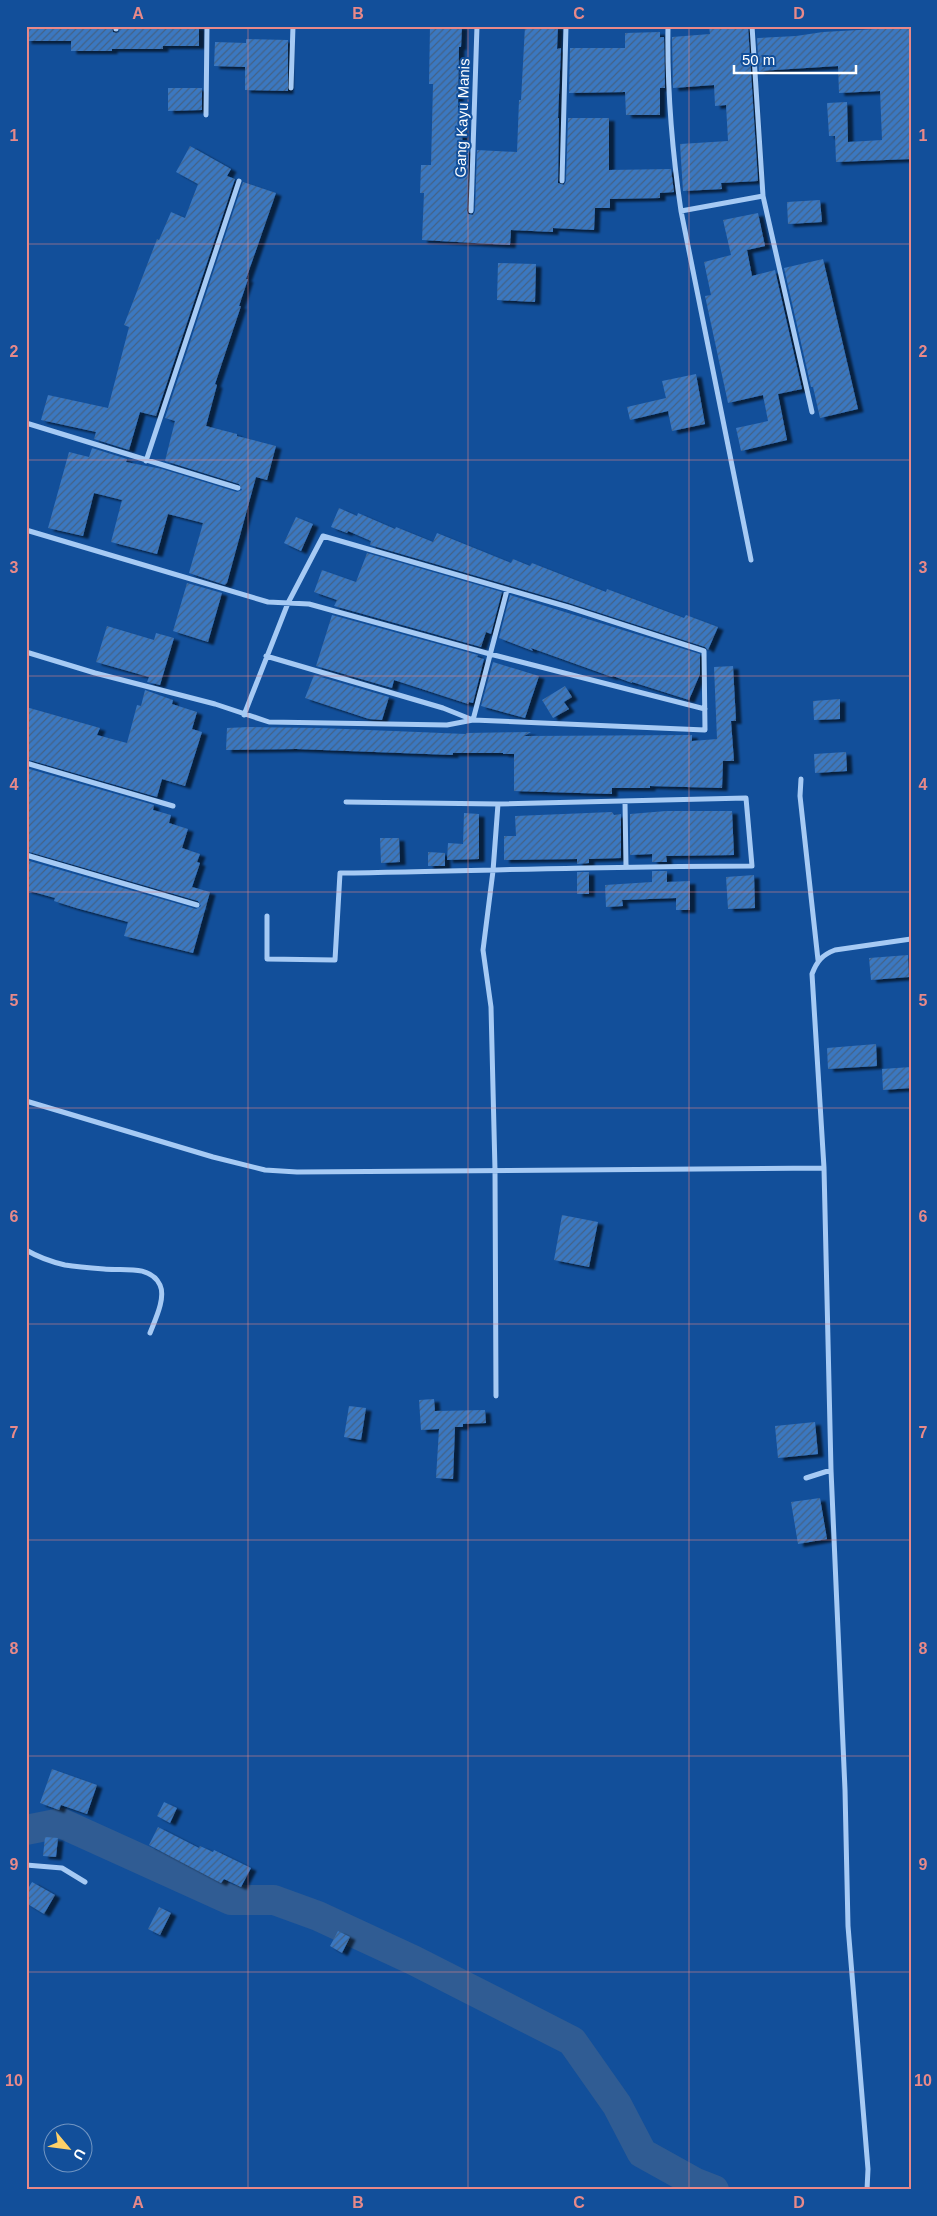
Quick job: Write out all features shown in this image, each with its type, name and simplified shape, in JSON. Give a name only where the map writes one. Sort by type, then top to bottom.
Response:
[{"type":"street","points":[[206,116],[207,26]]},
{"type":"street","points":[[291,88],[293,26]]},
{"type":"street","name":"Gang Kayu Manis","points":[[471,211],[477,26]]},
{"type":"street","points":[[562,180],[566,26]]},
{"type":"street","points":[[668,26],[667,68],[682,212],[751,560]]},
{"type":"street","points":[[752,26],[763,196],[812,412]]},
{"type":"street","points":[[824,26],[844,26]]},
{"type":"street","points":[[146,461],[239,181]]},
{"type":"street","points":[[682,212],[763,196]]},
{"type":"street","points":[[26,423],[238,488]]},
{"type":"street","points":[[26,530],[268,602],[308,604],[490,654],[705,709]]},
{"type":"street","points":[[26,652],[95,673],[214,704],[244,714],[269,722],[447,725],[472,720],[705,730],[704,651],[568,607],[323,536],[288,603],[244,714]]},
{"type":"street","points":[[472,720],[507,590]]},
{"type":"street","points":[[266,656],[443,708],[472,720]]},
{"type":"street","points":[[26,763],[173,806]]},
{"type":"street","points":[[801,779],[800,796],[818,960]]},
{"type":"street","points":[[267,916],[267,959],[335,960],[340,873],[493,871],[626,866],[752,866],[746,798],[498,804],[346,802]]},
{"type":"street","points":[[625,802],[626,866]]},
{"type":"street","points":[[496,1396],[495,1170],[491,1007],[483,950],[493,871],[498,804]]},
{"type":"street","points":[[26,855],[197,905]]},
{"type":"street","points":[[867,2190],[868,2169],[848,1926],[845,1790],[831,1470],[824,1168],[812,974],[818,960],[824,954],[835,950],[911,939]]},
{"type":"street","points":[[26,1101],[265,1170],[297,1172],[824,1168]]},
{"type":"street","points":[[26,1250],[41,1258],[64,1265],[106,1270],[128,1269],[142,1271],[151,1275],[160,1285],[161,1296],[150,1333]]},
{"type":"street","points":[[806,1478],[831,1470]]},
{"type":"street","points":[[26,1865],[62,1868],[85,1882]]},
{"type":"building","points":[[26,26],[112,27],[113,32],[116,33],[119,32],[120,27],[199,26],[199,46],[163,46],[163,49],[112,49],[112,51],[71,51],[71,41],[26,41]]},
{"type":"building","points":[[430,26],[462,26],[461,47],[459,47],[458,108],[463,108],[462,149],[469,150],[468,214],[473,215],[475,211],[477,150],[517,152],[525,26],[558,26],[557,49],[561,48],[558,183],[564,185],[566,181],[568,118],[609,118],[609,170],[671,169],[674,192],[660,193],[660,198],[610,199],[610,208],[595,208],[594,230],[553,228],[553,232],[511,230],[510,245],[422,240],[424,193],[420,193],[421,165],[431,165],[433,84],[429,84]]},
{"type":"building","points":[[709,26],[748,26],[758,181],[721,183],[722,189],[683,191],[680,144],[728,141],[726,105],[715,106],[714,85],[673,88],[672,37],[710,34]]},
{"type":"building","points":[[911,27],[911,159],[836,162],[835,136],[829,136],[827,103],[847,102],[848,142],[882,140],[880,91],[839,93],[838,66],[759,71],[757,38]]},
{"type":"building","points":[[660,32],[660,37],[664,37],[665,88],[660,88],[660,115],[626,115],[625,92],[569,93],[570,48],[625,48],[625,33]]},
{"type":"building","points":[[246,39],[288,40],[288,91],[245,90],[245,67],[214,66],[215,42],[246,43]]},
{"type":"building","points":[[168,88],[202,88],[202,110],[168,111]]},
{"type":"building","points":[[190,146],[231,169],[227,176],[235,179],[156,416],[140,412],[129,450],[94,439],[96,432],[41,420],[48,395],[108,408],[129,327],[124,325],[157,239],[159,240],[171,212],[185,218],[198,184],[176,172]]},
{"type":"building","points":[[243,182],[276,193],[246,279],[248,279],[239,306],[241,306],[215,384],[217,385],[206,426],[276,446],[267,480],[256,477],[225,585],[189,573],[203,523],[168,514],[157,554],[111,542],[122,500],[94,493],[83,536],[48,528],[69,452],[89,457],[92,448],[127,459],[126,462],[162,469],[237,492],[242,490],[239,484],[165,461],[175,421],[165,418]]},
{"type":"building","points":[[820,200],[822,222],[788,224],[787,202]]},
{"type":"building","points":[[758,213],[765,246],[747,250],[752,276],[775,270],[802,389],[778,394],[787,440],[741,451],[736,428],[768,421],[763,395],[728,403],[705,296],[711,295],[704,262],[731,255],[723,220]]},
{"type":"building","points":[[823,259],[858,409],[820,418],[813,387],[811,387],[784,268]]},
{"type":"building","points":[[498,263],[536,264],[535,302],[497,300]]},
{"type":"building","points":[[696,374],[705,424],[672,431],[668,411],[630,420],[627,407],[666,398],[662,381]]},
{"type":"building","points":[[339,508],[357,516],[358,513],[395,529],[396,527],[433,542],[437,533],[511,563],[513,559],[530,566],[532,563],[606,592],[607,589],[684,618],[686,615],[718,627],[708,650],[705,647],[569,603],[370,545],[371,541],[348,531],[347,533],[331,527]]},
{"type":"building","points":[[296,517],[313,524],[301,551],[284,543]]},
{"type":"building","points":[[367,553],[502,592],[491,634],[486,632],[481,647],[334,606],[337,600],[314,592],[322,570],[356,582]]},
{"type":"building","points":[[187,583],[222,593],[208,642],[173,631]]},
{"type":"building","points":[[510,595],[700,654],[700,674],[689,700],[612,677],[499,638]]},
{"type":"building","points":[[332,615],[478,655],[477,657],[484,659],[473,703],[469,702],[468,704],[394,680],[392,688],[316,666]]},
{"type":"building","points":[[107,626],[154,640],[156,633],[174,638],[160,685],[147,682],[149,677],[96,662]]},
{"type":"building","points":[[493,662],[539,676],[525,718],[481,706]]},
{"type":"building","points":[[733,666],[736,721],[731,721],[734,761],[723,761],[722,788],[650,786],[650,788],[612,788],[612,794],[514,791],[514,754],[453,753],[453,755],[296,749],[226,750],[227,728],[249,727],[466,734],[531,732],[524,736],[692,735],[692,741],[717,739],[714,667]]},
{"type":"building","points":[[314,675],[389,697],[382,720],[369,719],[305,698]]},
{"type":"building","points":[[565,686],[572,697],[564,702],[569,709],[553,718],[542,700]]},
{"type":"building","points":[[145,690],[173,700],[172,704],[197,712],[192,729],[202,732],[185,786],[162,779],[157,797],[26,759],[26,707],[100,728],[97,735],[127,743],[137,705],[141,706]]},
{"type":"building","points":[[840,699],[840,719],[814,720],[813,701]]},
{"type":"building","points":[[846,752],[847,771],[815,773],[814,754]]},
{"type":"building","points":[[26,768],[154,805],[153,810],[171,815],[169,823],[188,829],[182,848],[200,854],[197,862],[200,863],[192,887],[210,892],[193,953],[124,936],[128,922],[76,908],[54,901],[55,898],[26,890],[26,860],[196,909],[201,906],[198,901],[26,851]]},
{"type":"building","points":[[666,811],[732,811],[734,855],[666,856],[667,862],[652,862],[652,854],[630,855],[630,814]]},
{"type":"building","points":[[612,812],[614,815],[621,814],[621,858],[589,859],[589,863],[577,864],[577,859],[504,860],[504,836],[516,836],[515,816]]},
{"type":"building","points":[[464,813],[479,814],[479,859],[447,860],[448,843],[463,844]]},
{"type":"building","points":[[380,838],[399,838],[400,862],[381,863]]},
{"type":"building","points":[[428,852],[445,853],[445,866],[428,866]]},
{"type":"building","points":[[652,871],[667,871],[667,882],[690,881],[690,910],[676,910],[676,898],[622,900],[623,906],[606,907],[605,885],[652,882]]},
{"type":"building","points":[[577,872],[589,872],[589,894],[577,894]]},
{"type":"building","points":[[754,875],[755,908],[728,909],[726,877]]},
{"type":"building","points":[[908,955],[909,977],[871,980],[869,958]]},
{"type":"building","points":[[876,1044],[877,1066],[828,1069],[827,1048]]},
{"type":"building","points":[[911,1067],[911,1088],[883,1090],[882,1069]]},
{"type":"building","points":[[562,1215],[598,1222],[589,1267],[554,1260]]},
{"type":"building","points":[[434,1399],[435,1411],[485,1410],[486,1423],[463,1424],[463,1427],[455,1427],[453,1479],[436,1478],[439,1429],[421,1430],[419,1400]]},
{"type":"building","points":[[349,1406],[366,1408],[361,1440],[344,1437]]},
{"type":"building","points":[[815,1422],[818,1454],[778,1458],[775,1426]]},
{"type":"building","points":[[820,1498],[827,1539],[798,1544],[791,1502]]},
{"type":"building","points":[[52,1769],[97,1785],[87,1814],[61,1805],[59,1810],[40,1803]]},
{"type":"building","points":[[164,1802],[177,1808],[170,1823],[157,1816]]},
{"type":"building","points":[[158,1827],[199,1848],[200,1846],[213,1852],[214,1850],[251,1868],[241,1887],[224,1879],[221,1883],[149,1845]]},
{"type":"building","points":[[45,1837],[58,1838],[56,1857],[43,1856]]},
{"type":"building","points":[[32,1882],[55,1895],[44,1914],[26,1903],[26,1892]]},
{"type":"building","points":[[159,1907],[171,1913],[160,1935],[148,1929]]},
{"type":"building","points":[[338,1931],[350,1937],[342,1953],[330,1946]]},
{"type":"waterway","points":[[26,1830],[61,1823],[231,1900],[274,1900],[318,1916],[413,1960],[572,2041],[617,2105],[642,2153],[696,2183],[714,2190]]}]
